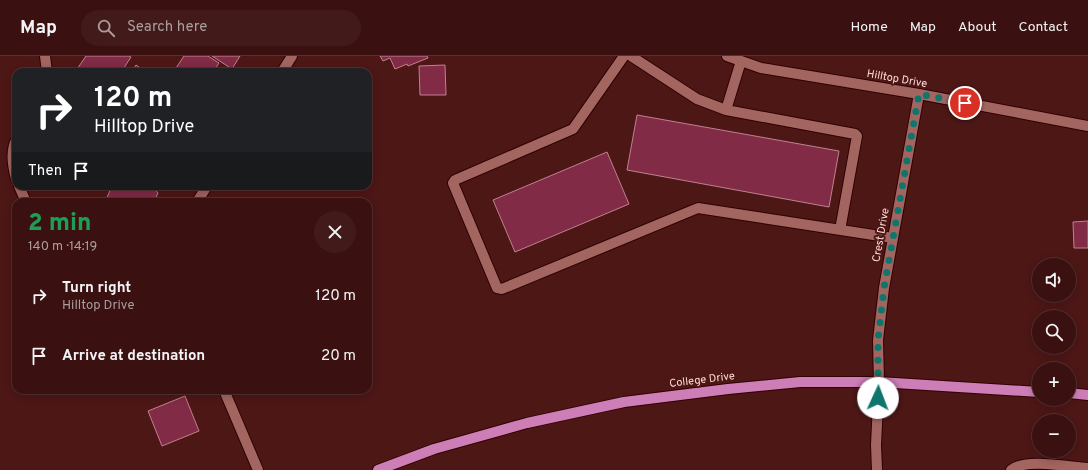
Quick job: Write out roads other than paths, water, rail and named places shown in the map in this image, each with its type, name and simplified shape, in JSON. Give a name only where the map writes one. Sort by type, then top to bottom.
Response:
[{"type":"main road","name":"College Drive","points":[[378,470],[434,449],[527,423],[624,402],[728,389],[800,382],[879,382],[1032,392]]},
{"type":"main road","points":[[1076,394],[1088,395]]},
{"type":"street","points":[[45,56],[47,68]]},
{"type":"street","points":[[284,68],[292,56]]},
{"type":"street","points":[[624,56],[573,129],[455,180],[453,183],[497,288],[502,289],[698,208],[893,238]]},
{"type":"street","points":[[631,56],[697,99],[726,110],[855,134],[857,136],[840,230]]},
{"type":"street","name":"Hilltop Drive","points":[[727,56],[762,68],[919,94],[1088,126]]},
{"type":"street","points":[[726,110],[742,61]]},
{"type":"street","name":"Crest Drive","points":[[877,470],[876,445],[879,382],[878,340],[884,288],[919,94]]},
{"type":"street","points":[[226,394],[258,470]]},
{"type":"street","points":[[1011,470],[1025,464],[1058,468],[1088,468]]}]
